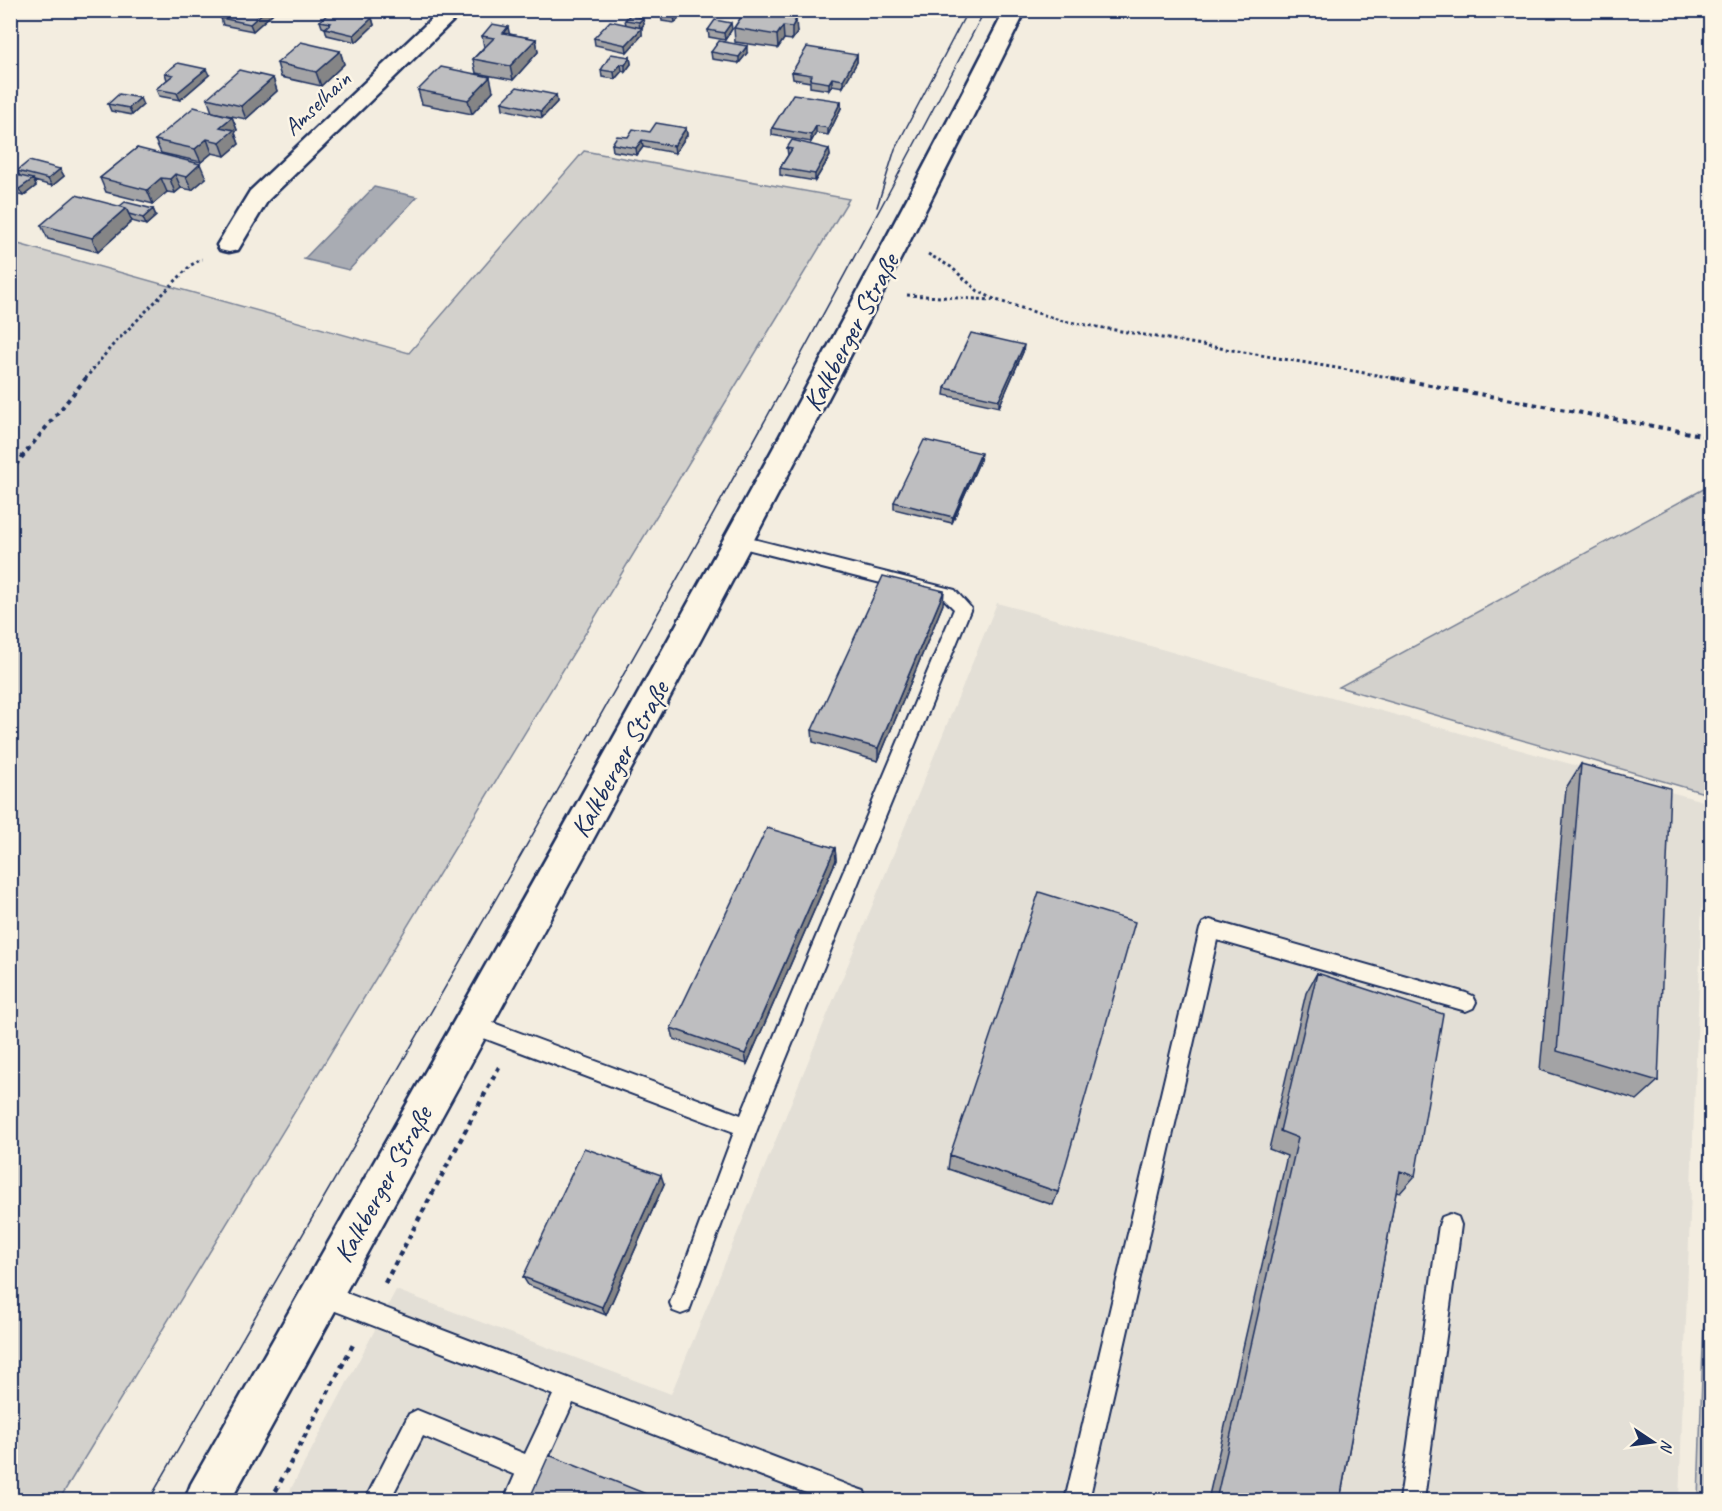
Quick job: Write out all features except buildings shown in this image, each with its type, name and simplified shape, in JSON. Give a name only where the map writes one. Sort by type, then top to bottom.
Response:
[{"type":"main road","name":"Amselhain","points":[[229,245],[258,196],[454,10]]},
{"type":"main road","name":"Kalkberger Straße","points":[[207,1500],[737,541],[898,244],[1016,10]]},
{"type":"lane","points":[[681,1303],[747,1127],[963,608],[949,594],[737,541]]},
{"type":"lane","points":[[1077,1500],[1210,929],[1466,1002]]},
{"type":"lane","points":[[472,1024],[747,1127]]},
{"type":"lane","points":[[1412,1500],[1450,1225]]},
{"type":"lane","points":[[320,1294],[855,1500]]},
{"type":"lane","points":[[516,1500],[567,1390]]},
{"type":"lane","points":[[377,1500],[417,1422],[531,1469]]},
{"type":"path","points":[[898,244],[924,252],[951,267],[978,291],[996,300],[1063,321],[1241,350],[1712,436]]},
{"type":"path","points":[[10,472],[111,347],[191,265],[229,245]]},
{"type":"path","points":[[902,295],[996,300]]},
{"type":"shaded area","points":[[584,151],[849,199],[59,1500],[11,1500],[11,242],[409,353]]},
{"type":"shaded area","points":[[374,187],[417,197],[349,270],[304,259]]},
{"type":"shaded area","points":[[1711,485],[1711,795],[1339,687]]},
{"type":"shaded area","points":[[997,603],[1706,802],[1679,1500],[285,1500],[396,1290],[671,1394]]},
{"type":"shaded area","points":[[1711,1099],[1712,1500],[1698,1500]]},
{"type":"tram line","points":[[877,207],[895,149],[968,10]]},
{"type":"tram line","points":[[149,1500],[680,574],[784,387],[985,10]]}]
